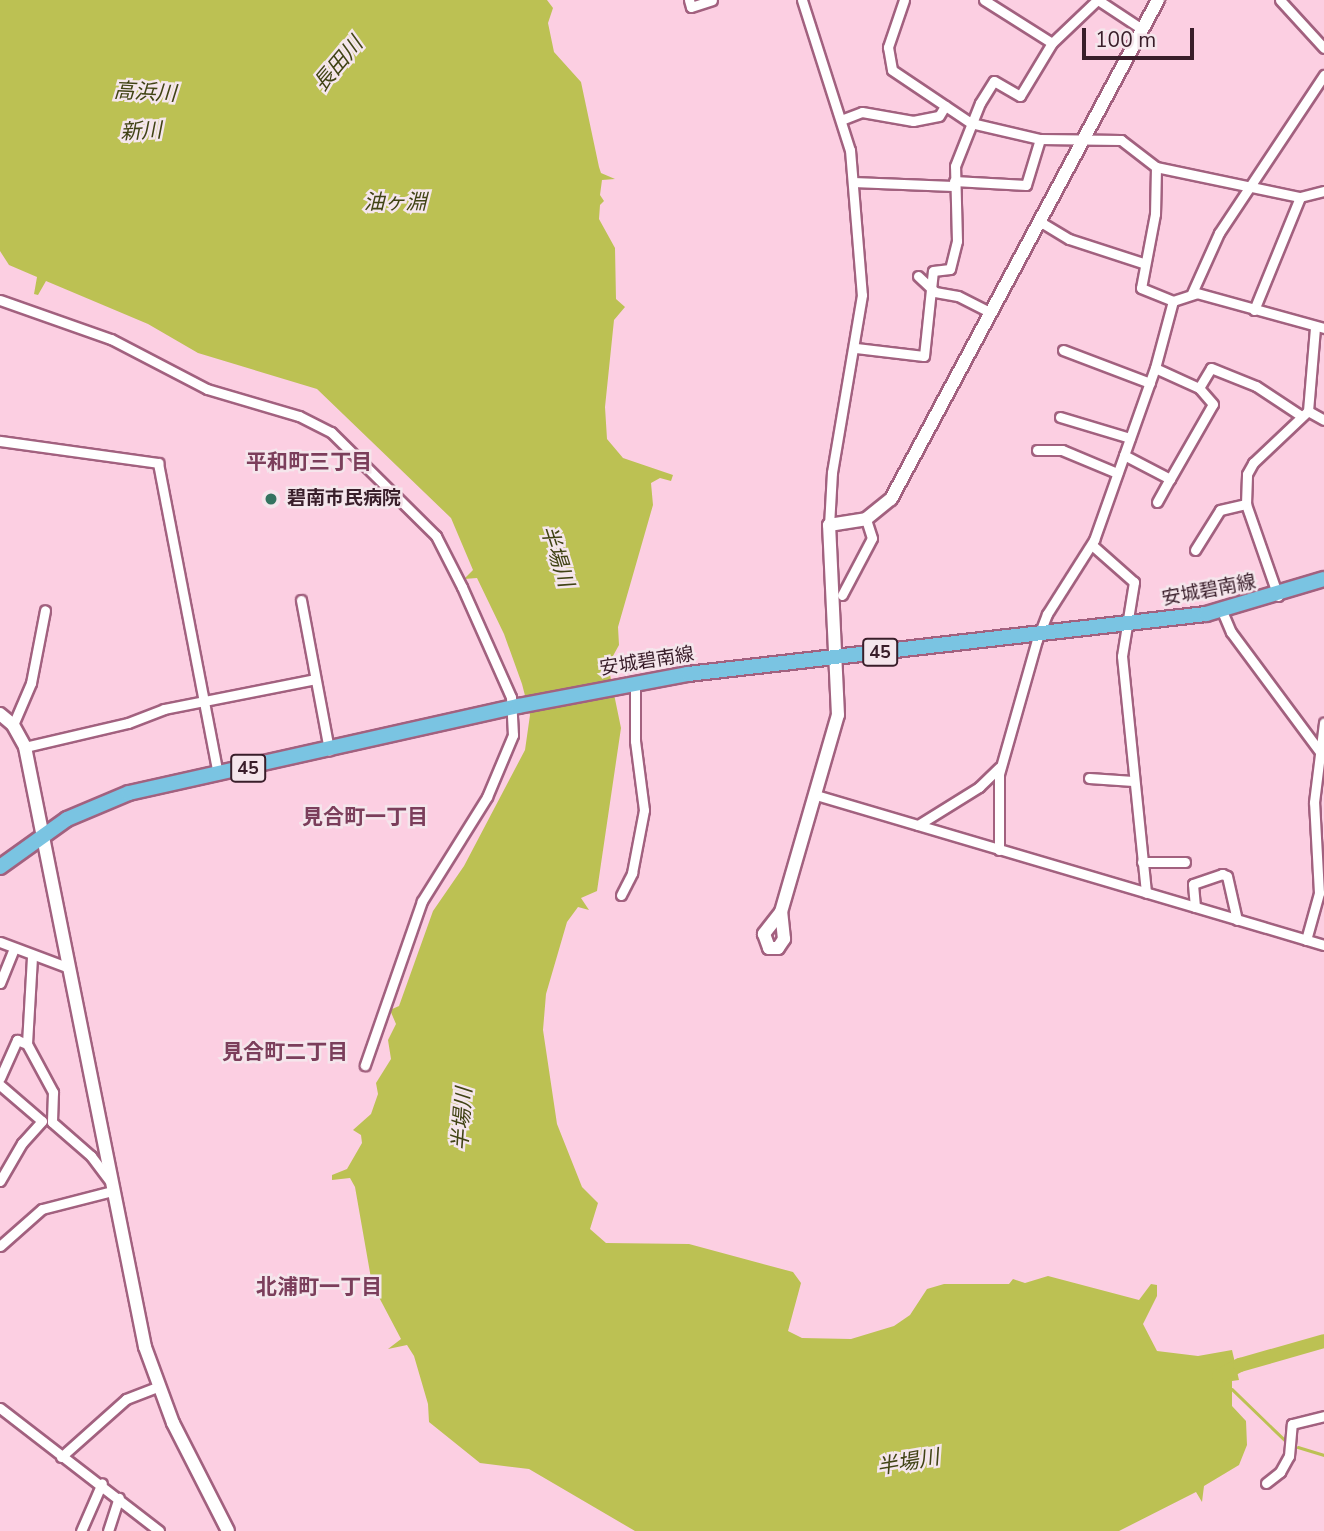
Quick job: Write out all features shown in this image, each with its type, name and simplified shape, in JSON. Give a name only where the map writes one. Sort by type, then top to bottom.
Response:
[{"type":"main road","name":"安城碧南線","points":[[0,867],[42,835],[105,801],[515,707],[635,683],[1222,611],[1278,596],[1324,579]]},
{"type":"street","points":[[689,0],[691,7],[712,0]]},
{"type":"street","points":[[781,912],[838,715],[838,657],[829,525],[833,463],[863,303],[853,182],[841,120],[802,0]]},
{"type":"street","points":[[894,0],[904,0],[890,42],[890,65],[897,76],[971,122],[1040,139],[1121,140],[1156,167],[1300,197],[1324,191]]},
{"type":"street","points":[[984,0],[1052,43]]},
{"type":"street","points":[[856,348],[924,356],[933,271],[950,269],[953,262],[959,221],[954,183],[971,122],[994,81],[1020,96],[1052,43],[1097,0],[1142,29]]},
{"type":"street","points":[[829,525],[866,519],[891,499],[1158,0]]},
{"type":"street","points":[[1280,0],[1324,48]]},
{"type":"street","points":[[1192,293],[1219,233],[1324,75]]},
{"type":"street","points":[[841,120],[862,112],[913,121],[939,116],[945,106]]},
{"type":"street","points":[[853,182],[1026,185],[1040,139]]},
{"type":"street","points":[[1156,167],[1154,214],[1143,263],[1143,290],[1173,301],[1192,293],[1319,328],[1304,413],[1250,466],[1246,503],[1278,596]]},
{"type":"street","points":[[1254,310],[1300,197]]},
{"type":"street","points":[[1039,221],[1069,239],[1143,263]]},
{"type":"street","points":[[918,276],[932,289],[990,312]]},
{"type":"street","points":[[0,300],[111,339],[207,389],[299,416],[331,432],[436,536],[500,668],[515,707],[509,755],[422,901],[365,1065]]},
{"type":"street","points":[[999,850],[996,793],[1040,634],[1047,614],[1092,545],[1155,368],[1173,301]]},
{"type":"street","points":[[1063,350],[1150,383]]},
{"type":"street","points":[[1155,368],[1199,388],[1213,404],[1157,502]]},
{"type":"street","points":[[1199,388],[1212,368],[1256,386],[1304,413],[1324,420]]},
{"type":"street","points":[[1060,417],[1130,438]]},
{"type":"street","points":[[0,441],[158,463],[218,774]]},
{"type":"street","points":[[1037,450],[1062,450],[1117,474]]},
{"type":"street","points":[[1124,455],[1170,479]]},
{"type":"street","points":[[1195,550],[1220,510],[1246,503]]},
{"type":"street","points":[[842,595],[872,538],[866,519]]},
{"type":"street","points":[[1092,545],[1134,582],[1122,656],[1146,893]]},
{"type":"street","points":[[301,600],[329,750]]},
{"type":"street","points":[[13,725],[31,683],[45,610]]},
{"type":"street","points":[[1222,611],[1231,632],[1321,753]]},
{"type":"street","points":[[25,747],[204,702],[315,679]]},
{"type":"street","points":[[621,895],[632,873],[644,810],[635,741],[635,683]]},
{"type":"street","points":[[0,714],[13,725],[25,747],[111,1185],[158,1387],[228,1531]]},
{"type":"street","points":[[1306,940],[1319,893],[1314,802],[1324,723]]},
{"type":"street","points":[[918,825],[979,787],[1002,764]]},
{"type":"street","points":[[1089,778],[1133,781]]},
{"type":"street","points":[[816,795],[1324,945]]},
{"type":"street","points":[[1142,862],[1185,862]]},
{"type":"street","points":[[1195,907],[1193,884],[1222,874],[1227,876],[1237,920]]},
{"type":"street","points":[[0,942],[32,957],[69,968]]},
{"type":"street","points":[[0,983],[14,949]]},
{"type":"street","points":[[32,957],[27,1044],[53,1092],[52,1122],[91,1156],[111,1185]]},
{"type":"street","points":[[0,1078],[17,1040],[27,1044]]},
{"type":"street","points":[[0,1085],[42,1121],[0,1181]]},
{"type":"street","points":[[0,1246],[42,1209],[111,1185]]},
{"type":"street","points":[[61,1457],[126,1399],[158,1387]]},
{"type":"street","points":[[0,1408],[61,1457],[102,1483],[159,1531]]},
{"type":"street","points":[[1266,1483],[1280,1472],[1289,1456],[1292,1424],[1324,1416]]},
{"type":"street","points":[[81,1531],[102,1483]]},
{"type":"street","points":[[108,1531],[119,1498]]},
{"type":"water","name":"油ヶ淵","points":[[0,0],[547,0],[553,8],[548,23],[554,52],[581,82],[601,173],[615,179],[602,180],[600,195],[604,201],[600,205],[599,219],[615,248],[616,299],[625,307],[614,320],[605,407],[607,439],[623,458],[673,475],[671,481],[660,478],[651,483],[653,505],[618,627],[619,645],[608,665],[621,728],[597,891],[581,898],[589,910],[578,907],[567,922],[546,994],[543,1030],[557,1124],[582,1187],[598,1203],[590,1229],[606,1243],[689,1244],[793,1272],[801,1283],[788,1331],[802,1338],[851,1339],[894,1326],[910,1315],[927,1289],[944,1284],[1009,1284],[1013,1279],[1025,1283],[1048,1276],[1139,1300],[1151,1284],[1157,1285],[1157,1296],[1143,1324],[1157,1351],[1198,1356],[1232,1350],[1239,1380],[1232,1381],[1232,1406],[1246,1421],[1247,1445],[1239,1465],[1204,1486],[1202,1502],[1196,1492],[1119,1531],[635,1531],[529,1469],[480,1463],[429,1422],[428,1404],[414,1356],[407,1345],[388,1349],[401,1339],[372,1284],[355,1187],[350,1178],[332,1180],[332,1175],[347,1169],[362,1143],[361,1135],[353,1130],[371,1114],[378,1094],[376,1083],[391,1059],[388,1040],[396,1024],[390,1010],[399,1006],[433,911],[464,866],[525,750],[530,715],[522,684],[504,634],[477,578],[464,579],[473,570],[451,518],[317,389],[198,353],[148,324],[46,281],[38,295],[34,294],[37,277],[9,265],[0,251]]},
{"type":"waterway","name":"半場川","points":[[1219,1376],[1240,1365],[1324,1341]]},
{"type":"waterway","points":[[1232,1389],[1289,1444]]},
{"type":"waterway","points":[[1298,1447],[1324,1455]]},
{"type":"place","name":"碧南市民病院","points":[[271,499]]},
{"type":"district","name":"平和町三丁目","points":[[309,462]]},
{"type":"district","name":"見合町一丁目","points":[[365,817]]},
{"type":"district","name":"見合町二丁目","points":[[285,1052]]},
{"type":"district","name":"北浦町一丁目","points":[[319,1287]]},
{"type":"water label","name":"長田川","points":[[338,64]]},
{"type":"water label","name":"高浜川","points":[[145,92]]},
{"type":"water label","name":"新川","points":[[141,131]]}]
